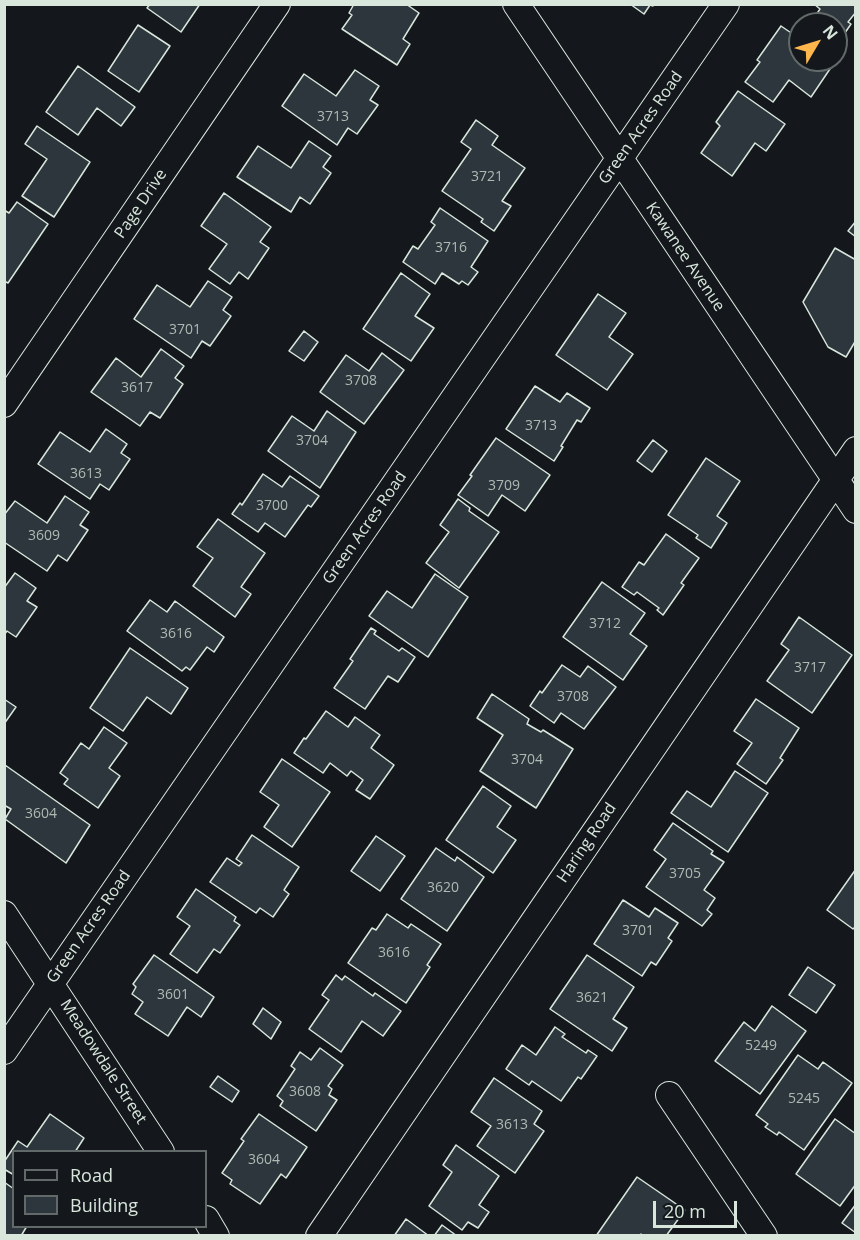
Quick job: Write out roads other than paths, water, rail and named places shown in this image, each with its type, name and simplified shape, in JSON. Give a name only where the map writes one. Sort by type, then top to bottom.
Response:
[{"type":"street","name":"Page Drive","points":[[4,404],[278,4]]},
{"type":"street","name":"Kawanee Avenue","points":[[516,4],[855,510]]},
{"type":"street","name":"Green Acres Road","points":[[4,1051],[726,4]]},
{"type":"street","name":"Haring Road","points":[[319,1236],[855,450]]},
{"type":"street","name":"Meadowdale Street","points":[[4,914],[160,1150]]},
{"type":"street","points":[[669,1095],[764,1236]]},
{"type":"street","points":[[207,1222],[216,1236]]}]
